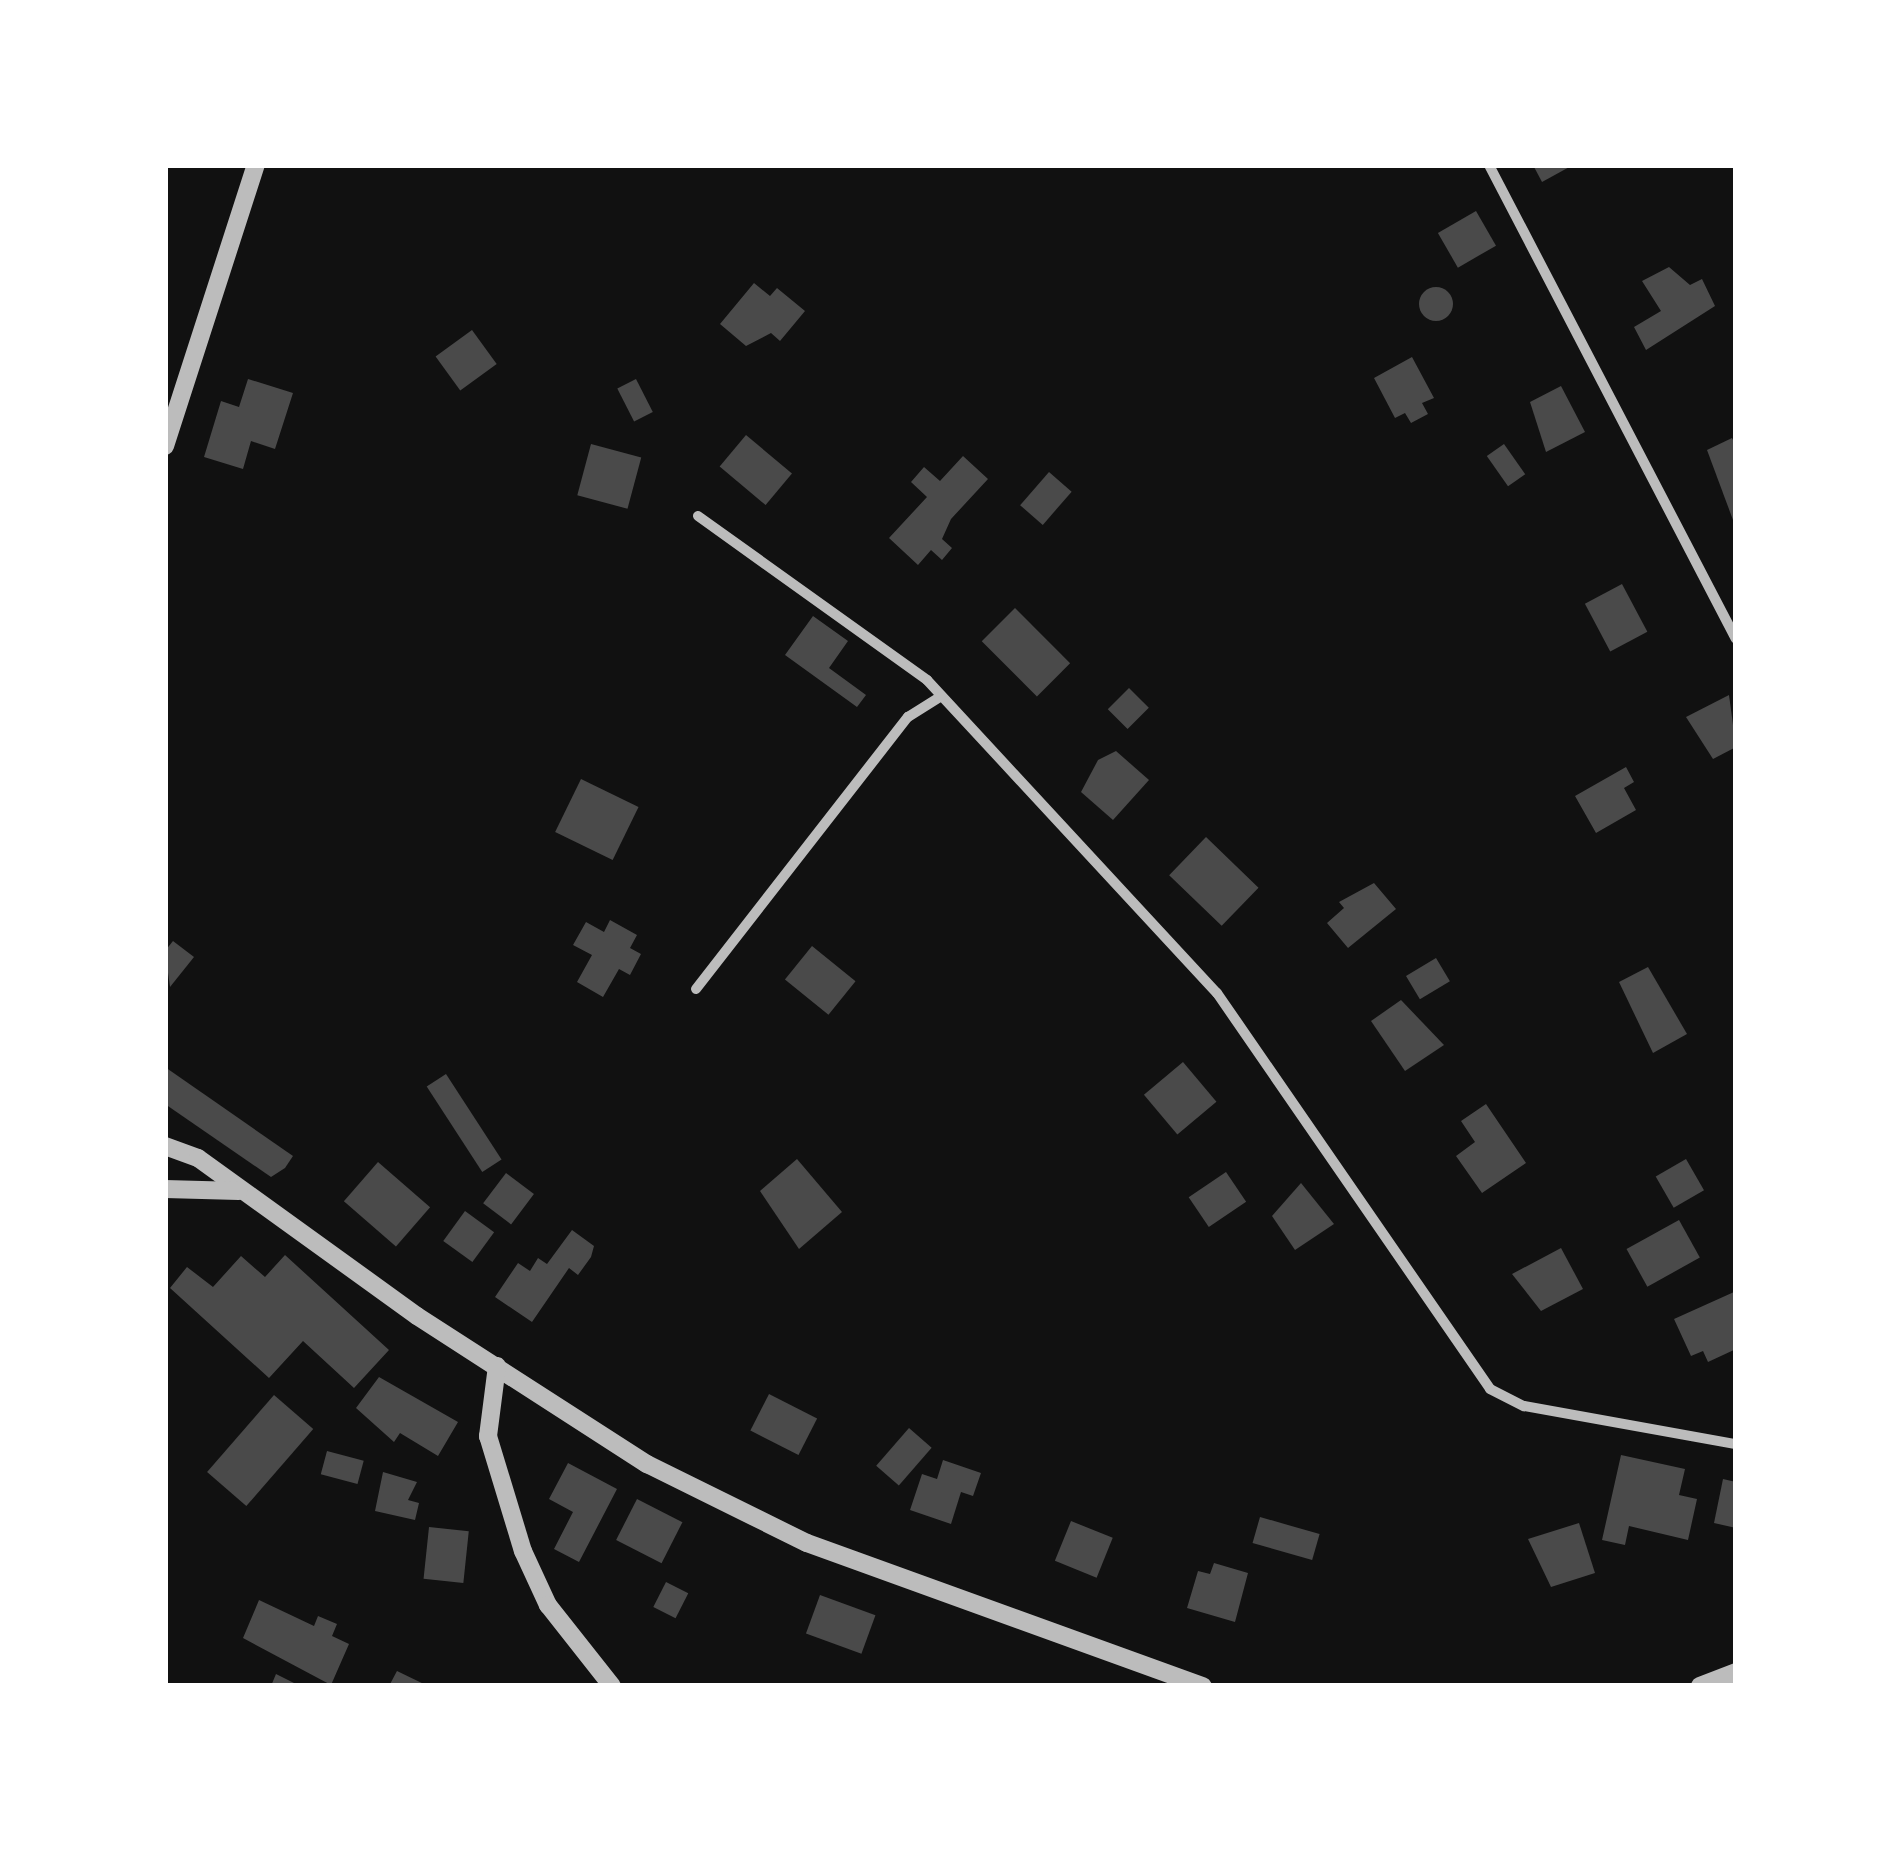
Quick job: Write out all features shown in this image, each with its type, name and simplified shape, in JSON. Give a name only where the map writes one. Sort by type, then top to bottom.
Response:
[{"type":"street","points":[[165,446],[256,165]]},
{"type":"street","points":[[1489,165],[1736,639]]},
{"type":"street","points":[[698,516],[807,586],[940,697],[1217,994],[1490,1389],[1524,1406],[1736,1444]]},
{"type":"street","points":[[696,989],[908,717],[940,697]]},
{"type":"street","points":[[165,1146],[239,1191],[647,1464],[806,1543],[1203,1686]]},
{"type":"street","points":[[165,1189],[239,1191]]},
{"type":"street","points":[[497,1366],[488,1436],[523,1551],[548,1604],[612,1686]]},
{"type":"street","points":[[1700,1686],[1736,1672]]},
{"type":"building","points":[[1533,165],[1573,165],[1542,182]]},
{"type":"building","points":[[1476,211],[1496,246],[1458,268],[1438,233]]},
{"type":"building","points":[[1669,267],[1690,285],[1702,279],[1715,306],[1646,350],[1634,327],[1661,311],[1642,281]]},
{"type":"building","points":[[754,283],[770,296],[777,288],[805,311],[780,341],[771,333],[746,346],[720,324]]},
{"type":"building","points":[[1436,287],[1448,292],[1453,304],[1448,316],[1436,321],[1424,316],[1419,304],[1424,292]]},
{"type":"building","points":[[472,330],[497,364],[460,390],[436,356]]},
{"type":"building","points":[[1412,357],[1434,398],[1422,403],[1428,414],[1411,423],[1405,413],[1395,418],[1374,378]]},
{"type":"building","points":[[248,379],[293,393],[275,449],[251,441],[243,469],[204,457],[221,401],[239,407]]},
{"type":"building","points":[[636,379],[653,412],[634,422],[617,389]]},
{"type":"building","points":[[1561,386],[1585,432],[1546,452],[1530,402]]},
{"type":"building","points":[[746,435],[792,474],[766,505],[720,466]]},
{"type":"building","points":[[1732,438],[1736,446],[1733,520],[1707,450]]},
{"type":"building","points":[[591,444],[641,457],[628,509],[577,495]]},
{"type":"building","points":[[1504,444],[1525,474],[1508,486],[1487,456]]},
{"type":"building","points":[[963,456],[988,479],[951,519],[942,539],[952,548],[942,560],[931,550],[918,565],[889,538],[927,497],[911,482],[924,467],[940,481]]},
{"type":"building","points":[[1049,472],[1072,492],[1043,525],[1020,505]]},
{"type":"building","points":[[1622,584],[1647,632],[1610,651],[1585,604]]},
{"type":"building","points":[[1015,608],[1070,663],[1037,696],[982,641]]},
{"type":"building","points":[[813,616],[848,641],[829,668],[866,695],[857,707],[785,655]]},
{"type":"building","points":[[1129,688],[1149,708],[1128,729],[1108,709]]},
{"type":"building","points":[[1729,695],[1736,747],[1713,759],[1686,717]]},
{"type":"building","points":[[1116,751],[1149,780],[1113,820],[1081,792],[1098,760]]},
{"type":"building","points":[[1626,767],[1634,782],[1624,788],[1636,810],[1596,833],[1575,796]]},
{"type":"building","points":[[581,779],[639,807],[613,860],[555,832]]},
{"type":"building","points":[[1206,837],[1259,888],[1222,926],[1169,875]]},
{"type":"building","points":[[1374,883],[1396,909],[1348,948],[1327,923],[1344,908],[1339,902]]},
{"type":"building","points":[[610,920],[637,935],[630,948],[641,954],[630,975],[619,969],[603,997],[577,982],[592,955],[573,945],[586,922],[604,932]]},
{"type":"building","points":[[173,941],[194,957],[170,987],[165,951]]},
{"type":"building","points":[[812,946],[856,981],[828,1015],[785,979]]},
{"type":"building","points":[[1436,958],[1450,981],[1420,999],[1406,976]]},
{"type":"building","points":[[1648,967],[1687,1034],[1653,1053],[1619,982]]},
{"type":"building","points":[[1401,1000],[1444,1045],[1405,1071],[1371,1021]]},
{"type":"building","points":[[1183,1062],[1216,1102],[1177,1135],[1144,1095]]},
{"type":"building","points":[[165,1067],[293,1156],[285,1168],[271,1177],[165,1104]]},
{"type":"building","points":[[446,1074],[502,1160],[482,1172],[427,1087]]},
{"type":"building","points":[[1486,1104],[1526,1163],[1482,1193],[1456,1156],[1475,1142],[1461,1121]]},
{"type":"building","points":[[797,1159],[842,1212],[799,1249],[760,1191]]},
{"type":"building","points":[[1686,1159],[1704,1190],[1674,1208],[1656,1176]]},
{"type":"building","points":[[378,1162],[430,1207],[396,1247],[344,1201]]},
{"type":"building","points":[[1226,1172],[1246,1202],[1209,1227],[1189,1197]]},
{"type":"building","points":[[506,1173],[534,1194],[511,1224],[483,1203]]},
{"type":"building","points":[[1301,1183],[1334,1224],[1295,1250],[1272,1216]]},
{"type":"building","points":[[465,1211],[494,1232],[472,1262],[443,1241]]},
{"type":"building","points":[[1679,1220],[1700,1258],[1647,1287],[1627,1249]]},
{"type":"building","points":[[572,1230],[594,1246],[591,1257],[578,1275],[569,1268],[532,1322],[495,1297],[518,1263],[530,1271],[538,1258],[547,1264]]},
{"type":"building","points":[[1561,1248],[1583,1289],[1541,1311],[1512,1274]]},
{"type":"building","points":[[285,1255],[389,1350],[354,1388],[303,1341],[269,1378],[170,1288],[187,1267],[213,1287],[241,1256],[265,1277]]},
{"type":"building","points":[[1734,1292],[1736,1349],[1708,1362],[1703,1351],[1691,1356],[1674,1319]]},
{"type":"building","points":[[379,1377],[458,1422],[438,1456],[400,1433],[394,1442],[356,1408]]},
{"type":"building","points":[[769,1394],[817,1419],[799,1455],[750,1431]]},
{"type":"building","points":[[274,1395],[313,1429],[246,1506],[207,1472]]},
{"type":"building","points":[[909,1428],[932,1448],[899,1485],[876,1466]]},
{"type":"building","points":[[327,1451],[364,1461],[357,1484],[321,1474]]},
{"type":"building","points":[[1621,1455],[1685,1469],[1679,1495],[1697,1499],[1688,1540],[1629,1526],[1625,1545],[1602,1540]]},
{"type":"building","points":[[943,1460],[981,1473],[973,1496],[961,1492],[951,1524],[910,1510],[922,1474],[937,1479]]},
{"type":"building","points":[[568,1463],[617,1489],[579,1562],[554,1549],[573,1512],[549,1499]]},
{"type":"building","points":[[383,1472],[417,1482],[408,1500],[419,1503],[415,1520],[375,1511]]},
{"type":"building","points":[[1723,1479],[1736,1482],[1736,1528],[1714,1523]]},
{"type":"building","points":[[637,1499],[682,1522],[662,1563],[616,1540]]},
{"type":"building","points":[[1260,1517],[1320,1534],[1312,1560],[1253,1543]]},
{"type":"building","points":[[1071,1521],[1113,1538],[1097,1578],[1055,1561]]},
{"type":"building","points":[[1579,1523],[1595,1573],[1551,1587],[1528,1539]]},
{"type":"building","points":[[429,1527],[469,1531],[463,1583],[424,1579]]},
{"type":"building","points":[[1214,1563],[1248,1573],[1235,1622],[1187,1608],[1198,1571],[1210,1574]]},
{"type":"building","points":[[666,1582],[688,1593],[676,1618],[653,1607]]},
{"type":"building","points":[[820,1595],[875,1615],[861,1654],[806,1634]]},
{"type":"building","points":[[259,1600],[314,1626],[318,1616],[337,1624],[332,1636],[349,1644],[331,1685],[243,1638]]},
{"type":"building","points":[[397,1671],[428,1686],[389,1686]]},
{"type":"building","points":[[276,1674],[300,1686],[271,1686]]}]
